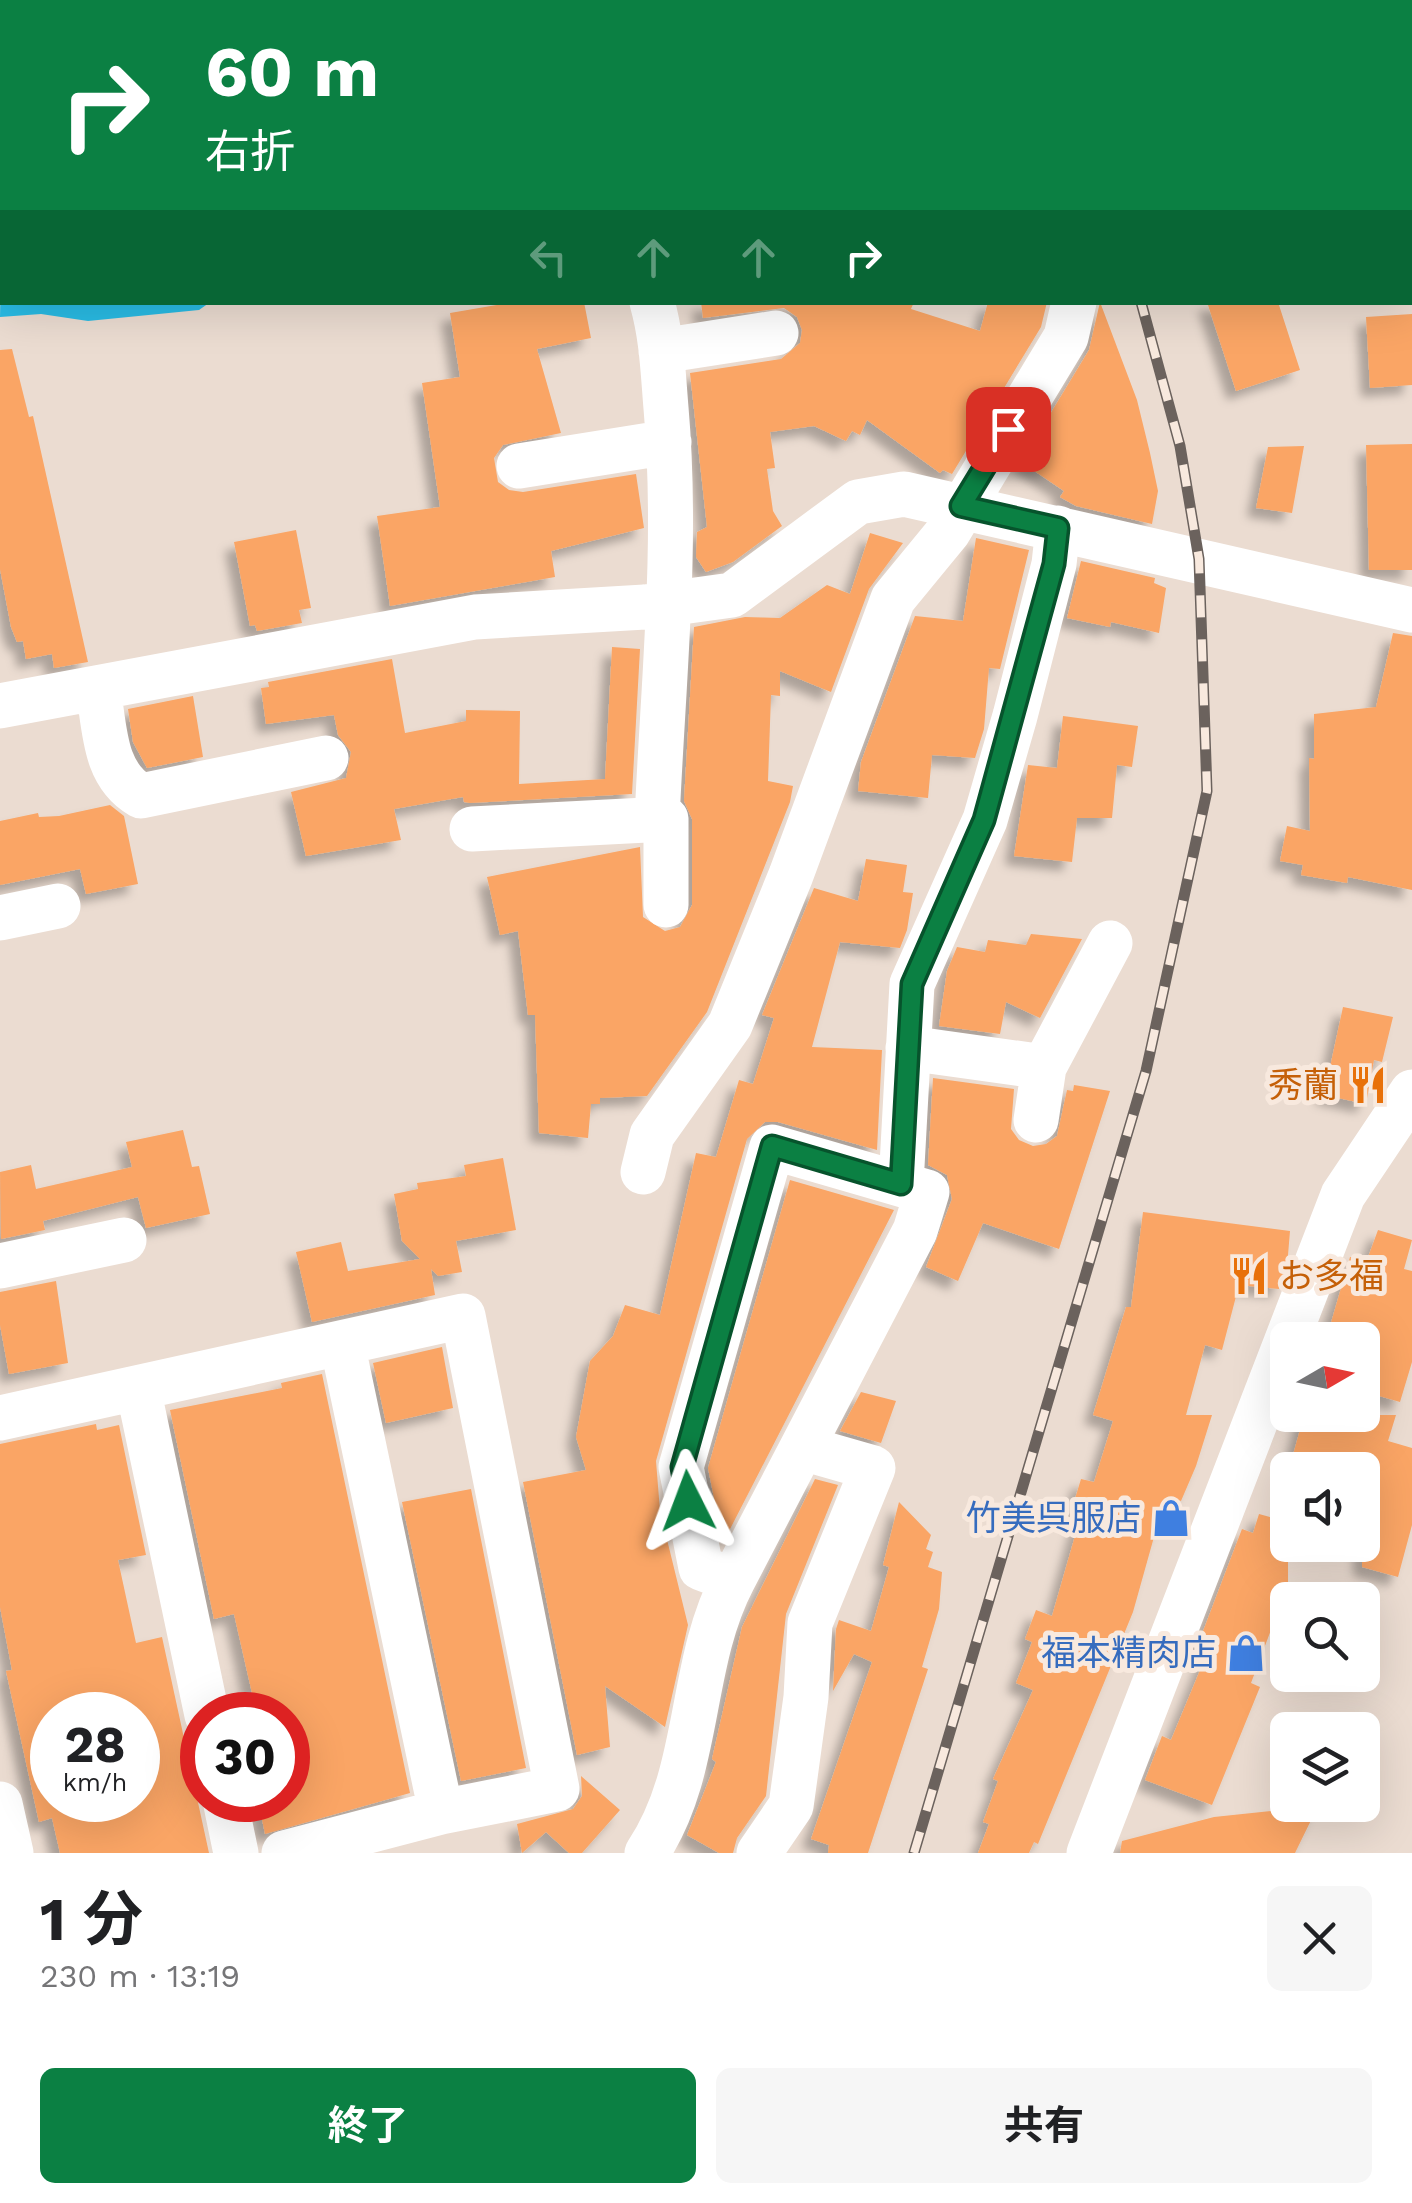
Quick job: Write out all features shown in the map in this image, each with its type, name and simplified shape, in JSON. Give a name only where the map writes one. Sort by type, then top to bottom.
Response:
[{"type":"street","points":[[653,305],[669,442],[671,604],[657,820]]},
{"type":"street","points":[[643,1172],[652,1135],[730,1025],[792,875],[893,599],[948,532],[1066,337],[1073,305]]},
{"type":"street","points":[[661,351],[776,334]]},
{"type":"street","points":[[519,466],[669,442]]},
{"type":"street","points":[[0,706],[474,616],[671,604],[732,594],[858,502],[904,494],[1412,610]]},
{"type":"street","points":[[901,1184],[912,984],[984,820],[1016,716],[1054,564],[1058,528]]},
{"type":"street","points":[[98,688],[110,762],[124,786],[142,796],[326,758]]},
{"type":"street","points":[[472,829],[666,819],[666,906]]},
{"type":"street","points":[[0,918],[58,906]]},
{"type":"street","points":[[1036,1120],[1044,1067],[1110,943]]},
{"type":"street","points":[[908,1048],[1044,1067]]},
{"type":"street","points":[[1089,1853],[1343,1195],[1412,1092]]},
{"type":"street","points":[[647,1853],[665,1826],[687,1763],[720,1607],[916,1231],[927,1192],[772,1146],[682,1467],[701,1568],[734,1580]]},
{"type":"street","points":[[0,1266],[124,1240]]},
{"type":"street","points":[[0,1418],[463,1316],[557,1789],[441,1812],[371,1842],[284,1853]]},
{"type":"street","points":[[342,1342],[441,1812]]},
{"type":"street","points":[[138,1388],[202,1692]]},
{"type":"street","points":[[759,1853],[791,1806],[806,1697],[810,1623],[873,1468],[803,1448]]},
{"type":"street","points":[[0,1804],[11,1853]]},
{"type":"street","points":[[230,1822],[236,1853]]},
{"type":"water","points":[[0,305],[206,305],[199,310],[88,321],[41,314],[0,317]]},
{"type":"building","points":[[497,305],[585,305],[591,338],[537,349],[561,433],[503,445],[494,458],[498,482],[509,490],[523,492],[636,474],[644,528],[551,551],[555,577],[390,606],[377,516],[440,507],[422,383],[460,377],[450,313]]},
{"type":"building","points":[[701,305],[913,305],[911,309],[980,331],[987,305],[1046,305],[1041,327],[952,474],[943,470],[940,473],[867,420],[860,435],[852,431],[846,441],[814,426],[770,432],[775,468],[767,469],[773,511],[782,526],[733,562],[706,572],[696,557],[697,532],[707,527],[690,373],[781,359],[800,343],[802,330],[797,317],[784,308],[703,318]]},
{"type":"building","points":[[1101,305],[1137,400],[1150,453],[1158,491],[1152,524],[1076,506],[1060,497],[1064,491],[1021,462],[1089,350]]},
{"type":"building","points":[[1208,305],[1279,305],[1300,370],[1236,391]]},
{"type":"building","points":[[1412,314],[1412,385],[1370,388],[1366,317]]},
{"type":"building","points":[[12,349],[29,417],[33,416],[88,662],[54,668],[52,654],[26,659],[23,641],[17,642],[11,627],[0,569],[0,350]]},
{"type":"building","points":[[1412,444],[1412,570],[1369,570],[1366,445]]},
{"type":"building","points":[[1304,446],[1292,513],[1256,508],[1268,447]]},
{"type":"building","points":[[296,530],[311,608],[299,610],[302,623],[257,631],[255,625],[250,626],[234,542]]},
{"type":"building","points":[[870,533],[903,543],[869,589],[831,692],[780,671],[780,696],[771,695],[768,781],[793,786],[790,802],[707,1012],[647,1096],[600,1098],[600,1104],[591,1104],[588,1138],[539,1133],[535,1015],[528,1015],[518,931],[500,935],[487,877],[640,847],[643,917],[665,931],[680,927],[692,905],[692,819],[684,801],[694,627],[745,617],[780,618],[827,585],[850,594]]},
{"type":"building","points":[[976,538],[1029,550],[1000,669],[989,668],[984,729],[975,758],[932,755],[928,798],[858,791],[861,762],[915,616],[963,621]]},
{"type":"building","points":[[1081,561],[1155,578],[1154,583],[1166,588],[1159,633],[1111,622],[1110,627],[1067,618]]},
{"type":"building","points":[[1393,633],[1412,636],[1412,890],[1348,877],[1347,883],[1301,875],[1303,865],[1280,861],[1287,826],[1310,831],[1309,758],[1314,759],[1314,714],[1376,707]]},
{"type":"building","points":[[612,647],[640,649],[632,794],[470,803],[464,802],[463,797],[394,809],[401,840],[306,856],[291,792],[346,778],[351,752],[338,735],[334,715],[266,724],[261,688],[269,687],[268,682],[392,659],[405,733],[466,721],[466,710],[520,711],[519,784],[605,779]]},
{"type":"building","points":[[193,696],[203,757],[147,768],[133,742],[128,709]]},
{"type":"building","points":[[1063,716],[1138,726],[1132,767],[1117,765],[1112,818],[1077,818],[1072,862],[1014,856],[1028,765],[1057,768]]},
{"type":"building","points":[[110,805],[124,816],[138,884],[86,894],[80,869],[0,885],[0,821],[38,813],[39,817],[59,816]]},
{"type":"building","points":[[866,859],[907,865],[903,892],[913,893],[907,930],[900,948],[840,942],[812,1047],[882,1050],[877,1150],[778,1122],[765,1122],[747,1139],[656,1461],[660,1511],[688,1625],[665,1727],[605,1686],[610,1747],[577,1755],[523,1482],[586,1470],[576,1437],[590,1361],[613,1336],[625,1305],[660,1315],[696,1153],[716,1157],[739,1080],[753,1084],[774,1018],[762,1015],[814,888],[858,901]]},
{"type":"building","points":[[1031,934],[1082,939],[1040,1018],[1006,1002],[1000,1034],[939,1026],[947,971],[957,947],[985,952],[988,940],[1026,945]]},
{"type":"building","points":[[1343,1007],[1393,1017],[1382,1062],[1374,1060],[1366,1104],[1324,1095]]},
{"type":"building","points":[[933,1078],[1014,1089],[1011,1129],[1019,1140],[1033,1146],[1046,1144],[1057,1136],[1067,1090],[1073,1091],[1074,1085],[1110,1091],[1059,1249],[983,1223],[958,1281],[926,1267],[952,1199],[947,1175],[928,1165]]},
{"type":"building","points":[[183,1130],[192,1167],[199,1166],[210,1214],[146,1228],[138,1197],[43,1221],[45,1230],[1,1239],[0,1172],[31,1165],[36,1189],[132,1167],[126,1142]]},
{"type":"building","points":[[503,1158],[516,1230],[456,1241],[462,1272],[438,1276],[431,1269],[435,1295],[312,1322],[296,1252],[341,1242],[348,1271],[420,1259],[402,1241],[394,1194],[418,1189],[417,1183],[466,1176],[464,1165]]},
{"type":"building","points":[[790,1180],[894,1210],[729,1531],[720,1528],[708,1468]]},
{"type":"building","points":[[1143,1212],[1290,1231],[1287,1267],[1279,1289],[1239,1285],[1222,1350],[1205,1345],[1186,1415],[1212,1415],[1196,1466],[1181,1501],[1171,1498],[1154,1537],[1133,1612],[1038,1844],[1034,1842],[1029,1853],[978,1853],[989,1824],[983,1822],[998,1781],[993,1779],[1033,1690],[1016,1683],[1032,1642],[1025,1639],[1036,1610],[1052,1616],[1081,1515],[1071,1512],[1081,1479],[1094,1482],[1113,1421],[1093,1415],[1126,1307],[1131,1307]]},
{"type":"building","points":[[1378,1230],[1412,1240],[1404,1269],[1412,1271],[1412,1362],[1400,1402],[1380,1396],[1380,1322],[1331,1322],[1350,1257],[1367,1260]]},
{"type":"building","points":[[56,1281],[68,1363],[9,1374],[0,1325],[0,1292]]},
{"type":"building","points":[[442,1347],[453,1408],[386,1423],[373,1363]]},
{"type":"building","points":[[322,1374],[410,1793],[310,1821],[310,1692],[252,1692],[234,1614],[214,1619],[170,1410],[282,1388],[281,1383]]},
{"type":"building","points":[[861,1392],[896,1401],[881,1443],[840,1431]]},
{"type":"building","points":[[1380,1415],[1396,1415],[1388,1441],[1412,1448],[1412,1525],[1398,1577],[1362,1567],[1362,1562],[1380,1562],[1380,1452],[1294,1452],[1299,1432],[1380,1432]]},
{"type":"building","points":[[96,1424],[97,1430],[119,1425],[146,1555],[118,1560],[136,1643],[162,1637],[180,1720],[180,1822],[202,1822],[209,1853],[60,1853],[53,1822],[160,1822],[160,1692],[30,1692],[30,1781],[6,1671],[12,1670],[0,1607],[0,1444]]},
{"type":"building","points":[[815,1479],[838,1485],[786,1614],[766,1796],[737,1838],[733,1853],[719,1853],[687,1835],[716,1762],[712,1759],[742,1627]]},
{"type":"building","points":[[471,1489],[526,1768],[461,1781],[402,1502]]},
{"type":"building","points":[[899,1502],[931,1535],[926,1549],[933,1552],[928,1567],[942,1572],[939,1609],[922,1667],[928,1669],[868,1853],[828,1853],[829,1845],[811,1839],[872,1662],[854,1654],[833,1691],[836,1629],[839,1620],[871,1631],[889,1567],[883,1565]]},
{"type":"building","points":[[1259,1514],[1270,1517],[1270,1562],[1288,1562],[1288,1582],[1270,1582],[1270,1633],[1251,1683],[1260,1687],[1212,1805],[1145,1780],[1162,1736],[1171,1740],[1208,1651],[1197,1647],[1242,1529],[1253,1533]]},
{"type":"building","points":[[581,1776],[620,1810],[582,1853],[569,1853],[546,1832],[522,1853],[517,1824],[573,1809],[582,1796]]},
{"type":"building","points":[[1270,1811],[1270,1822],[1310,1822],[1295,1853],[1120,1853],[1122,1841],[1214,1817]]},
{"type":"building","points":[[263,1822],[307,1822],[265,1834]]},
{"type":"railway","points":[[914,1853],[1146,1071],[1207,791],[1199,559],[1180,446],[1142,305]]},
{"type":"place","name":"秀蘭","points":[[1368,1085]]},
{"type":"place","name":"お多福","points":[[1249,1276]]},
{"type":"place","name":"竹美呉服店","points":[[1171,1518]]},
{"type":"place","name":"福本精肉店","points":[[1246,1653]]},
{"type":"route","points":[[688,1501],[682,1467],[772,1146],[901,1184],[912,984],[984,820],[1016,716],[1054,564],[1058,528],[961,506],[1008,429]]}]
